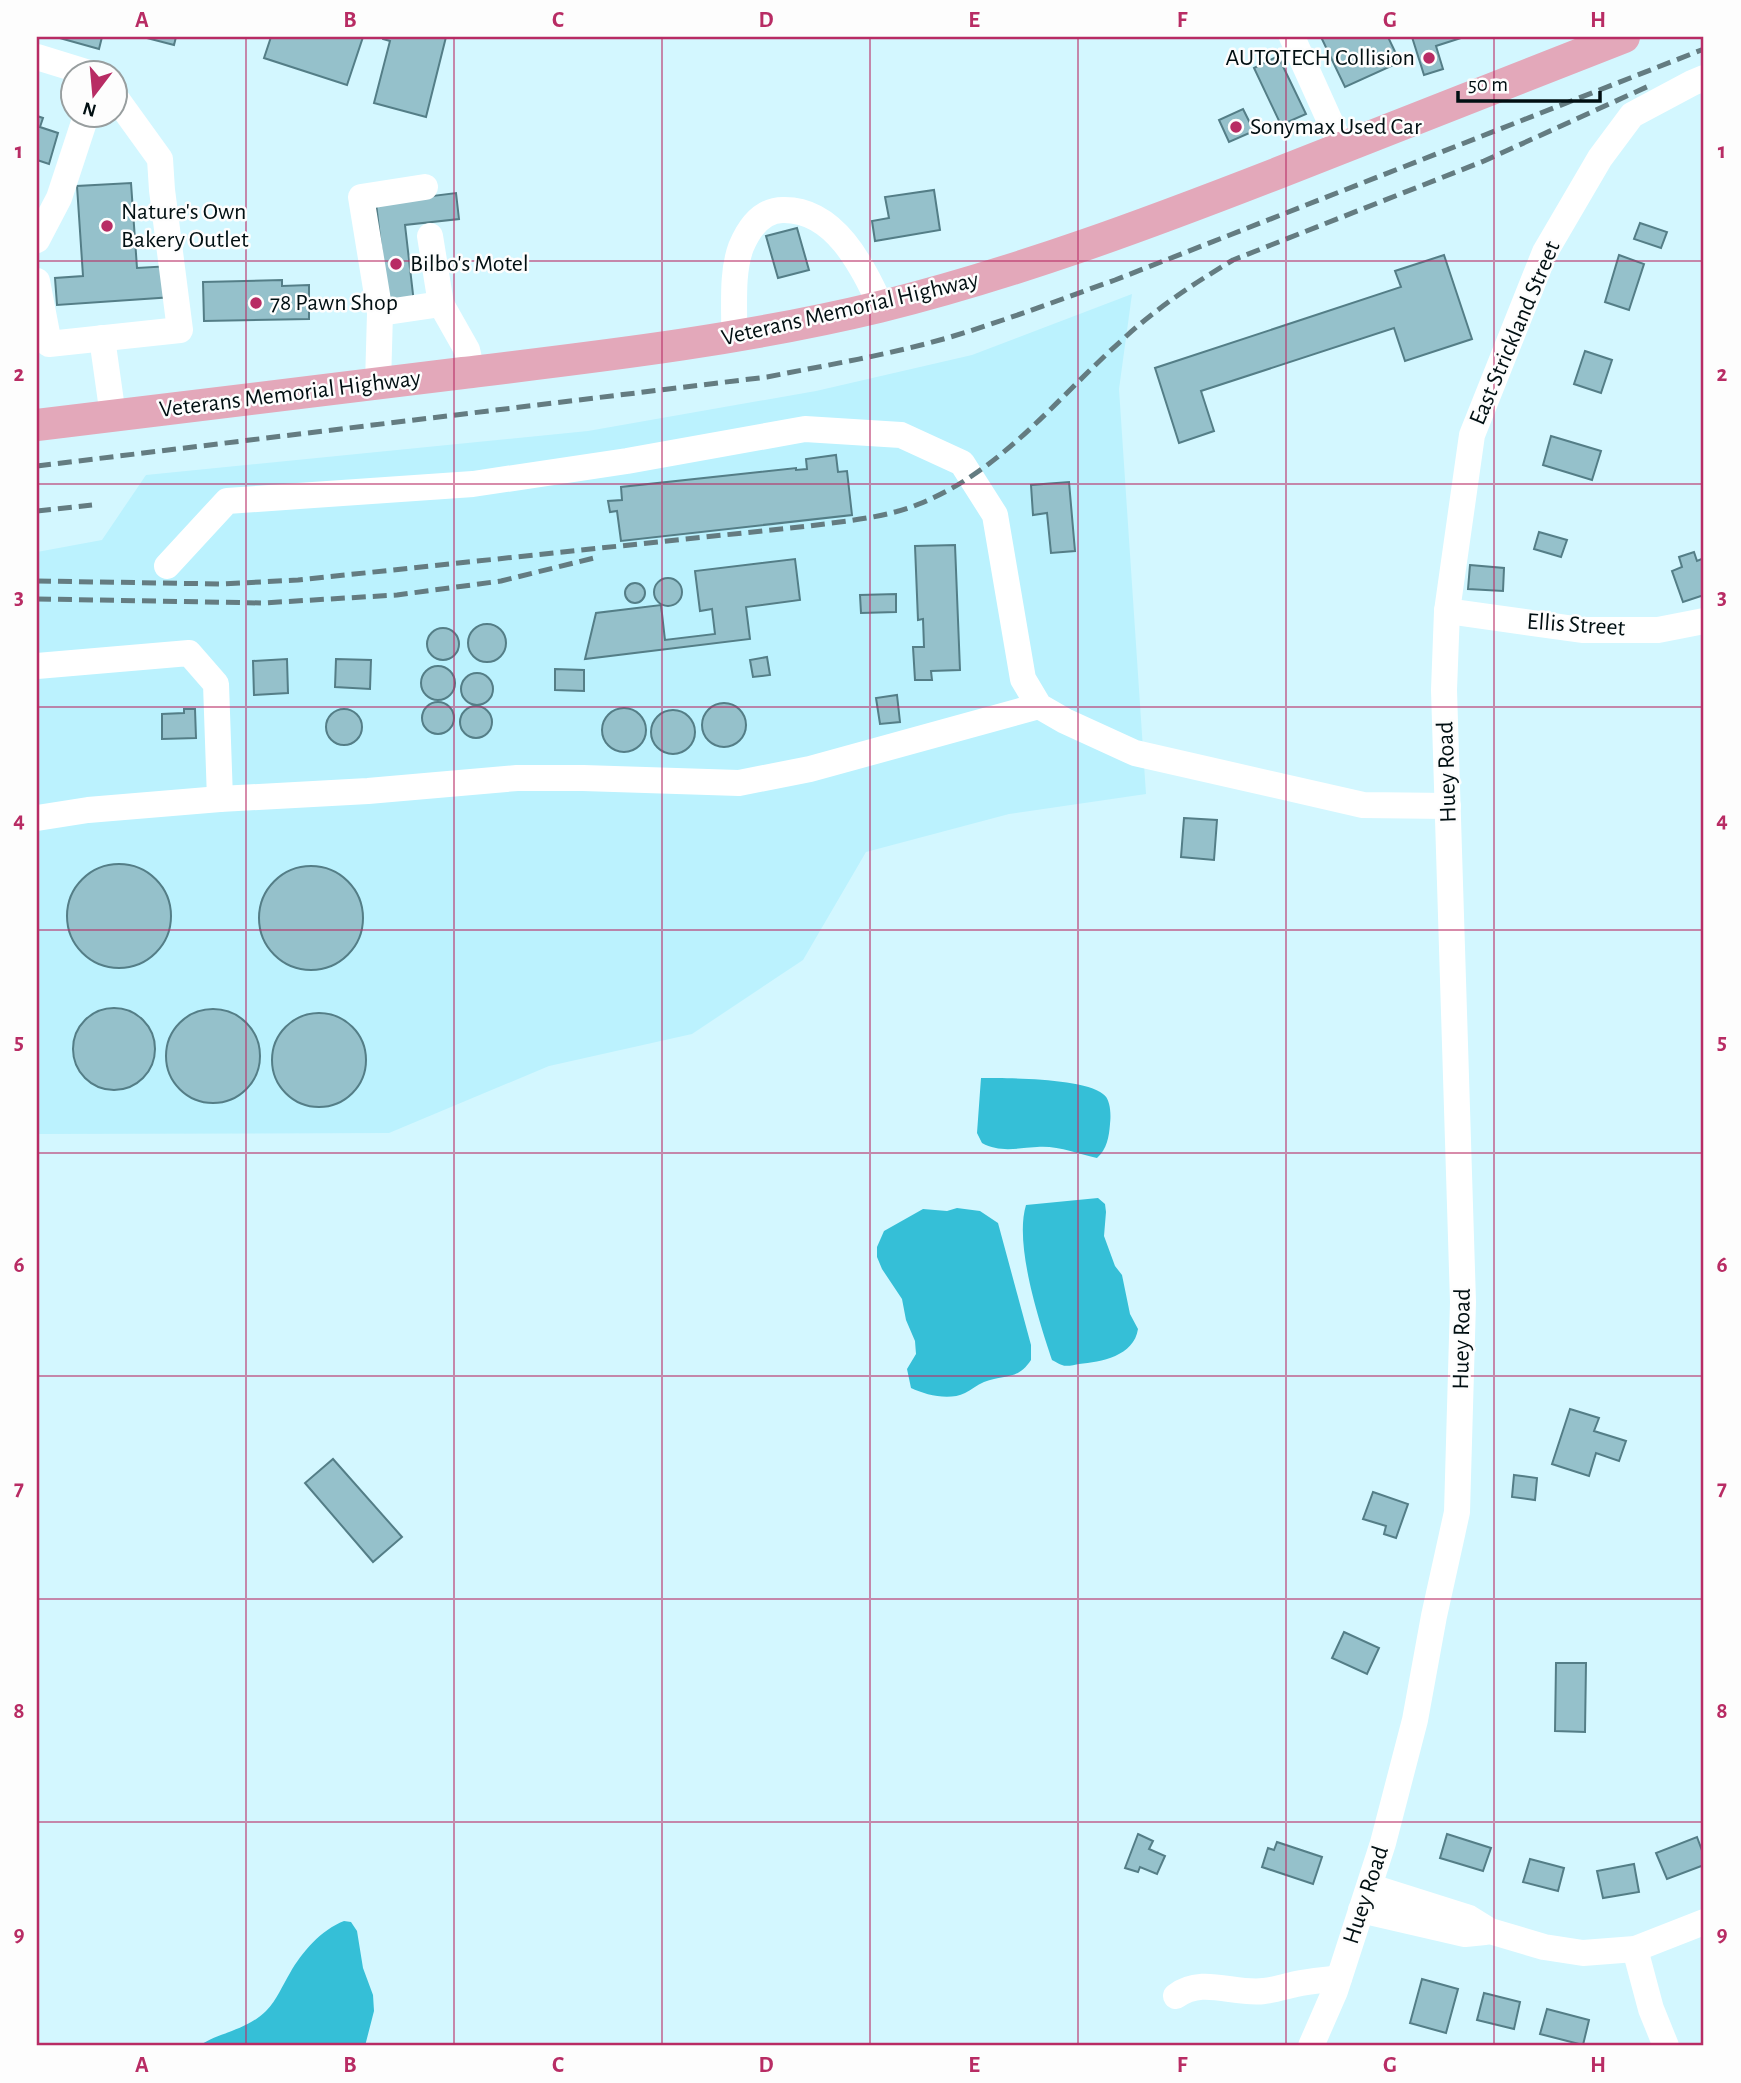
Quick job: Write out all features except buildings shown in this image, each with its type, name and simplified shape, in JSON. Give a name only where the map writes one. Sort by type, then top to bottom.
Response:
[{"type":"main road","name":"Veterans Memorial Highway","points":[[37,425],[734,337],[881,306],[1000,274],[1080,248],[1624,37]]},
{"type":"street","points":[[1292,37],[1342,148]]},
{"type":"street","points":[[37,57],[60,64]]},
{"type":"street","name":"East Strickland Street","points":[[1447,611],[1472,435],[1545,252],[1600,158],[1632,115],[1704,78]]},
{"type":"street","points":[[37,281],[49,344],[180,330],[160,159],[130,117]]},
{"type":"street","points":[[37,240],[59,198],[81,130]]},
{"type":"street","points":[[378,384],[380,313],[361,197],[425,187]]},
{"type":"street","points":[[734,337],[735,282],[740,249],[755,222],[778,210],[806,212],[826,225],[853,254],[881,306]]},
{"type":"street","points":[[430,236],[441,304],[467,350],[472,372]]},
{"type":"street","points":[[380,313],[441,304]]},
{"type":"street","points":[[102,338],[113,416]]},
{"type":"street","points":[[167,566],[227,501],[473,484],[627,461],[805,429],[901,435],[962,463],[995,515],[1023,679],[1039,706],[1135,753],[1363,805],[1448,806]]},
{"type":"street","name":"Ellis Street","points":[[1447,611],[1582,630],[1658,630],[1704,621]]},
{"type":"street","name":"Huey Road","points":[[1311,2046],[1339,1978],[1366,1898],[1415,1720],[1457,1512],[1463,1302],[1444,690],[1447,611]]},
{"type":"street","points":[[37,666],[189,653],[216,684],[220,799]]},
{"type":"street","points":[[37,818],[88,810],[220,799],[368,791],[517,778],[738,783],[810,769],[1039,706]]},
{"type":"street","points":[[1366,1898],[1465,1934],[1490,1931],[1544,1947],[1583,1953],[1635,1949],[1704,1922]]},
{"type":"street","points":[[1635,1949],[1651,2009],[1667,2046]]},
{"type":"street","points":[[1175,1996],[1185,1988],[1201,1985],[1246,1992],[1339,1978]]},
{"type":"shaded area","points":[[1132,294],[1119,389],[1146,794],[1009,814],[866,852],[803,960],[692,1034],[549,1066],[389,1133],[37,1134],[37,552],[102,540],[146,475],[588,431],[816,391],[972,355]]},
{"type":"water","points":[[981,1078],[1063,1082],[1103,1094],[1109,1104],[1110,1117],[1108,1138],[1103,1151],[1097,1158],[1052,1147],[1002,1149],[982,1143],[977,1133]]},
{"type":"water","points":[[1098,1198],[1105,1204],[1104,1236],[1115,1266],[1122,1275],[1130,1314],[1138,1329],[1130,1346],[1115,1356],[1064,1366],[1052,1360],[1030,1282],[1023,1240],[1026,1205]]},
{"type":"water","points":[[957,1208],[980,1211],[998,1223],[1031,1345],[1031,1360],[1016,1374],[984,1382],[959,1395],[945,1397],[911,1388],[907,1369],[916,1354],[915,1341],[906,1320],[902,1299],[877,1257],[877,1247],[884,1231],[923,1209],[947,1211]]},
{"type":"water","points":[[344,1921],[351,1922],[357,1931],[363,1968],[373,1995],[374,2011],[365,2046],[199,2046],[258,2018],[273,2002],[306,1950],[320,1936]]},
{"type":"railway","points":[[37,466],[767,377],[925,344],[989,325],[1115,280],[1704,49]]},
{"type":"railway","points":[[37,581],[221,584],[298,580],[809,526],[893,513],[949,490],[976,473],[1027,432],[1147,318],[1233,260],[1484,161],[1651,85]]},
{"type":"railway","points":[[37,511],[92,505]]},
{"type":"railway","points":[[37,599],[262,603],[397,595],[501,581],[598,557]]},
{"type":"place","name":"AUTOTECH Collision","points":[[1429,58]]},
{"type":"place","name":"Sonymax Used Car","points":[[1236,127]]},
{"type":"place","name":"Nature's Own Bakery Outlet","points":[[107,226]]},
{"type":"place","name":"Bilbo's Motel","points":[[396,264]]},
{"type":"place","name":"78 Pawn Shop","points":[[256,303]]}]
